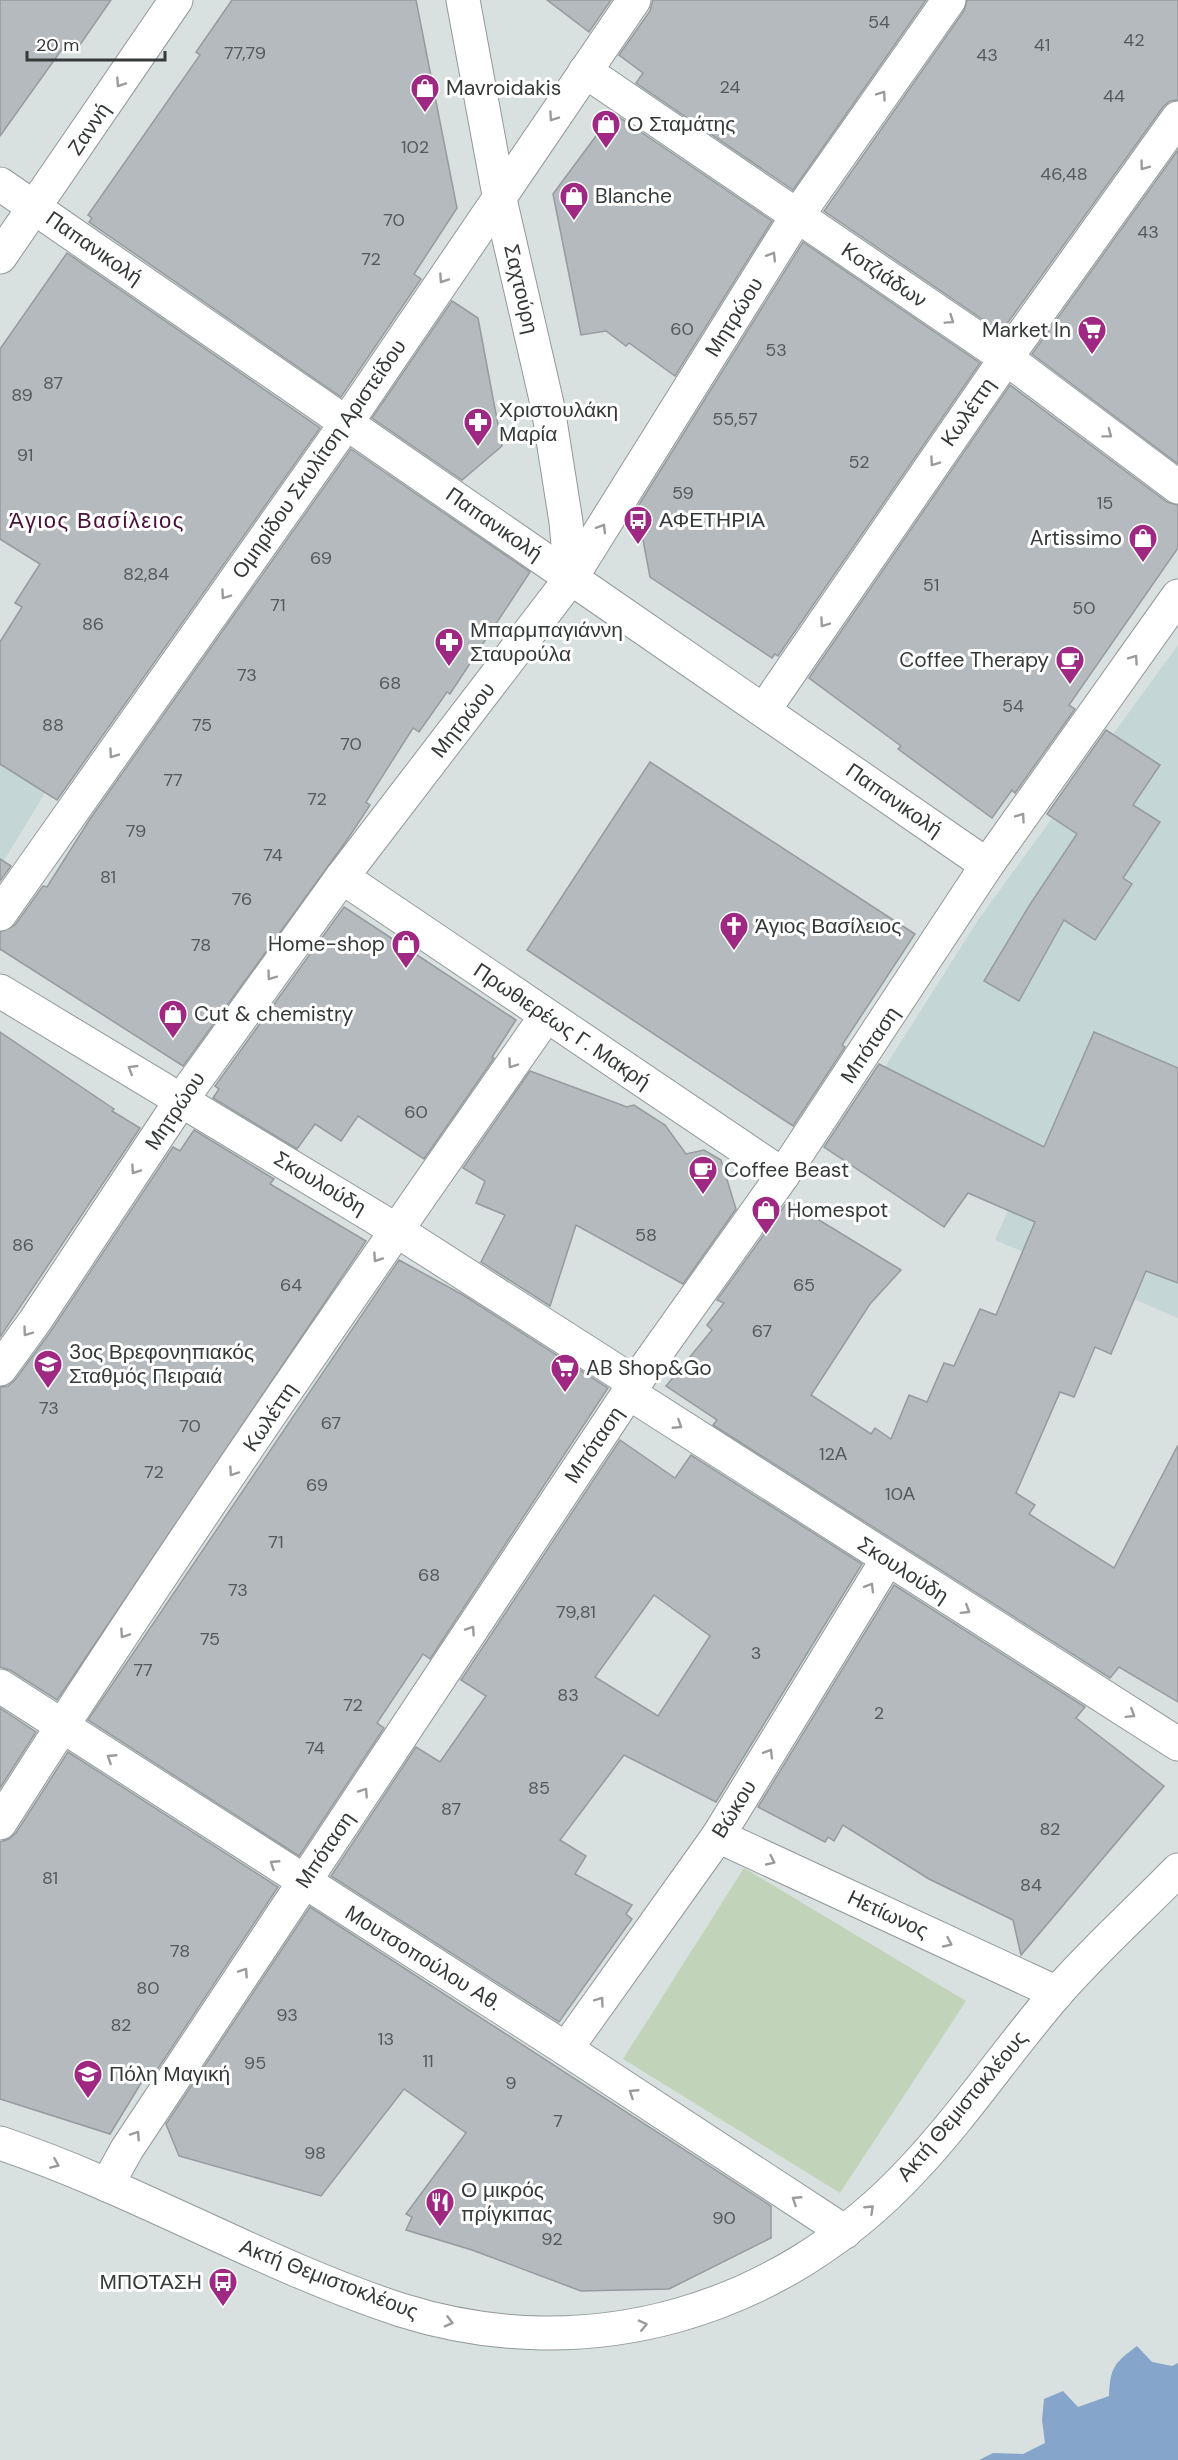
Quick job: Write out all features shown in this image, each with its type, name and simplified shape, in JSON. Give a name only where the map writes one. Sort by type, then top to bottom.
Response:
[{"type":"street","name":"Ζαννή","points":[[0,257],[176,0]]},
{"type":"street","name":"Σαχτούρη","points":[[463,0],[500,195],[548,408],[566,522],[571,578]]},
{"type":"street","name":"Ομηρίδου Σκυλίτση Αριστείδου","points":[[0,914],[346,422],[634,0]]},
{"type":"street","name":"Μητρώου","points":[[0,1369],[35,1322],[182,1099],[342,877],[571,578],[797,216],[949,0]]},
{"type":"street","name":"Κοτζιάδων","points":[[585,71],[1006,358],[1178,487]]},
{"type":"street","name":"Κωλέττη","points":[[764,710],[1006,358],[1178,118]]},
{"type":"street","name":"Παπανικολή","points":[[0,184],[987,865]]},
{"type":"street","name":"Μπόταση","points":[[107,2186],[127,2149],[632,1388],[783,1175],[987,865],[1178,596]]},
{"type":"street","name":"Πρωθιερέως Γ. Μακρή","points":[[342,877],[783,1175]]},
{"type":"street","name":"Σκουλούδη","points":[[0,991],[396,1230],[887,1560],[1178,1744]]},
{"type":"street","name":"Κωλέττη","points":[[0,1823],[62,1726],[396,1230],[546,1016]]},
{"type":"street","name":"Βώκου","points":[[566,2049],[718,1836],[887,1560]]},
{"type":"street","name":"Μουτσοπούλου Αθ.","points":[[0,1686],[566,2049],[845,2232]]},
{"type":"street","name":"Ηετίωνος","points":[[718,1836],[1057,1993]]},
{"type":"street","name":"Ακτή Θεμιστοκλέους","points":[[0,2142],[107,2186],[247,2250],[405,2311],[461,2325],[523,2332],[586,2334],[636,2327],[683,2315],[793,2269],[845,2232],[912,2170],[1057,1993],[1178,1870]]},
{"type":"shaded area","points":[[1178,645],[1178,1318],[995,1240],[1037,1144],[885,1067],[978,920]]},
{"type":"shaded area","points":[[0,764],[45,793],[0,867]]},
{"type":"green space","points":[[744,1868],[966,2001],[840,2193],[623,2059]]},
{"type":"water","points":[[1137,2346],[1152,2362],[1172,2366],[1178,2363],[1178,2460],[979,2460],[993,2453],[1023,2454],[1045,2443],[1042,2420],[1044,2399],[1063,2391],[1078,2407],[1109,2396],[1112,2372],[1118,2362]]},
{"type":"building","points":[[0,0],[111,0],[75,52],[65,45],[0,136]]},
{"type":"building","points":[[232,0],[416,0],[457,208],[414,274],[421,279],[341,397],[89,222],[92,218],[88,215],[200,55],[196,52]]},
{"type":"building","points":[[547,0],[611,0],[589,32]]},
{"type":"building","points":[[653,0],[926,0],[793,190],[636,83],[643,73],[619,55],[650,11]]},
{"type":"building","points":[[967,0],[1178,0],[1178,100],[1170,101],[1163,107],[1001,332],[824,211],[964,11]]},
{"type":"building","points":[[613,113],[772,221],[675,376],[629,343],[626,346],[606,331],[581,335],[553,194]]},
{"type":"building","points":[[1178,150],[1178,464],[1032,354]]},
{"type":"building","points":[[803,242],[980,363],[778,656],[775,654],[772,658],[650,577],[637,508]]},
{"type":"building","points":[[67,253],[320,428],[57,800],[0,764],[0,642],[22,607],[15,603],[40,564],[0,539],[0,349]]},
{"type":"building","points":[[452,301],[478,318],[502,446],[462,480],[372,418]]},
{"type":"building","points":[[1010,385],[1167,502],[1178,505],[1178,548],[1069,705],[1075,709],[1015,793],[1012,790],[992,818],[898,749],[901,746],[809,678]]},
{"type":"building","points":[[351,449],[530,572],[450,694],[447,692],[419,732],[413,728],[366,802],[370,805],[347,840],[183,1066],[0,949],[0,932],[15,925],[43,886],[47,887],[90,819]]},
{"type":"building","points":[[1106,730],[1160,765],[1133,805],[1160,822],[1123,878],[1132,884],[1095,940],[1064,920],[1019,1001],[984,981],[1029,906],[1077,834],[1047,814]]},
{"type":"building","name":"Άγιος Βασίλειος","points":[[650,762],[915,934],[842,1045],[845,1047],[793,1126],[527,950]]},
{"type":"building","points":[[0,859],[11,866],[0,881]]},
{"type":"building","points":[[344,907],[516,1020],[492,1057],[494,1058],[424,1159],[358,1116],[341,1141],[315,1124],[297,1149],[213,1098],[219,1089],[215,1086]]},
{"type":"building","points":[[0,1032],[114,1109],[112,1111],[140,1128],[0,1337]]},
{"type":"building","points":[[1094,1032],[1178,1068],[1178,1283],[1146,1271],[1111,1354],[1095,1347],[1074,1397],[1060,1392],[1016,1493],[1035,1505],[1029,1514],[1114,1568],[1178,1445],[1178,1702],[1119,1667],[1110,1678],[713,1425],[717,1420],[666,1386],[712,1330],[707,1325],[724,1303],[717,1300],[788,1201],[901,1270],[870,1304],[811,1395],[871,1434],[875,1428],[891,1439],[909,1395],[927,1402],[944,1363],[954,1366],[980,1309],[996,1315],[1035,1222],[968,1193],[944,1227],[824,1147],[879,1064],[1044,1147]]},
{"type":"building","points":[[530,1071],[627,1107],[634,1105],[665,1125],[686,1154],[704,1150],[721,1160],[736,1209],[683,1284],[576,1225],[550,1306],[481,1262],[505,1215],[476,1203],[485,1181],[463,1168]]},
{"type":"building","points":[[194,1130],[274,1179],[270,1184],[366,1241],[57,1700],[10,1670],[0,1667],[0,1387],[8,1386],[15,1380],[51,1331],[173,1147],[180,1151]]},
{"type":"building","points":[[399,1260],[463,1295],[608,1388],[430,1659],[423,1654],[377,1723],[384,1728],[299,1856],[88,1720]]},
{"type":"building","points":[[620,1440],[675,1478],[691,1455],[862,1564],[716,1802],[624,1755],[560,1840],[586,1856],[575,1874],[632,1905],[626,1914],[632,1919],[559,2022],[331,1876],[416,1747],[440,1762],[486,1696],[461,1680]],"holes":[[[654,1595],[710,1636],[658,1716],[595,1677]]]},
{"type":"building","points":[[894,1585],[1085,1707],[1076,1718],[1164,1786],[1021,1955],[1013,1920],[929,1879],[843,1825],[834,1841],[828,1837],[825,1842],[758,1807]]},
{"type":"building","points":[[0,1708],[36,1732],[0,1788]]},
{"type":"building","points":[[68,1752],[278,1887],[149,2082],[146,2075],[110,2134],[0,2099],[0,1842],[16,1833]]},
{"type":"building","points":[[310,1907],[771,2206],[771,2238],[669,2289],[581,2291],[472,2250],[406,2230],[412,2217],[406,2214],[466,2133],[404,2089],[321,2196],[179,2156],[166,2124]]},
{"type":"place","name":"Mavroidakis","points":[[425,114]]},
{"type":"place","name":"Ο Σταμάτης","points":[[606,150]]},
{"type":"place","name":"Blanche","points":[[574,222]]},
{"type":"place","name":"Market In","points":[[1092,356]]},
{"type":"place","name":"Χριστουλάκη Μαρία","points":[[478,448]]},
{"type":"place","name":"ΑΦΕΤΗΡΙΑ","points":[[638,546]]},
{"type":"place","name":"Artissimo","points":[[1143,564]]},
{"type":"place","name":"Μπαρμπαγιάννη Σταυρούλα","points":[[449,668]]},
{"type":"place","name":"Coffee Therapy","points":[[1070,686]]},
{"type":"place","name":"Άγιος Βασίλειος","points":[[734,952]]},
{"type":"place","name":"Home-shop","points":[[406,970]]},
{"type":"place","name":"Cut & chemistry","points":[[173,1040]]},
{"type":"place","name":"Coffee Beast","points":[[703,1196]]},
{"type":"place","name":"Homespot","points":[[766,1236]]},
{"type":"place","name":"3ος Βρεφονηπιακός Σταθμός Πειραιά","points":[[48,1390]]},
{"type":"place","name":"AB Shop&Go","points":[[565,1394]]},
{"type":"place","name":"Πόλη Μαγική","points":[[88,2100]]},
{"type":"place","name":"Ο μικρός πρίγκιπας","points":[[440,2228]]},
{"type":"place","name":"ΜΠΟΤΑΣΗ","points":[[223,2308]]},
{"type":"district","name":"Άγιος Βασίλειος","points":[[97,520]]}]
